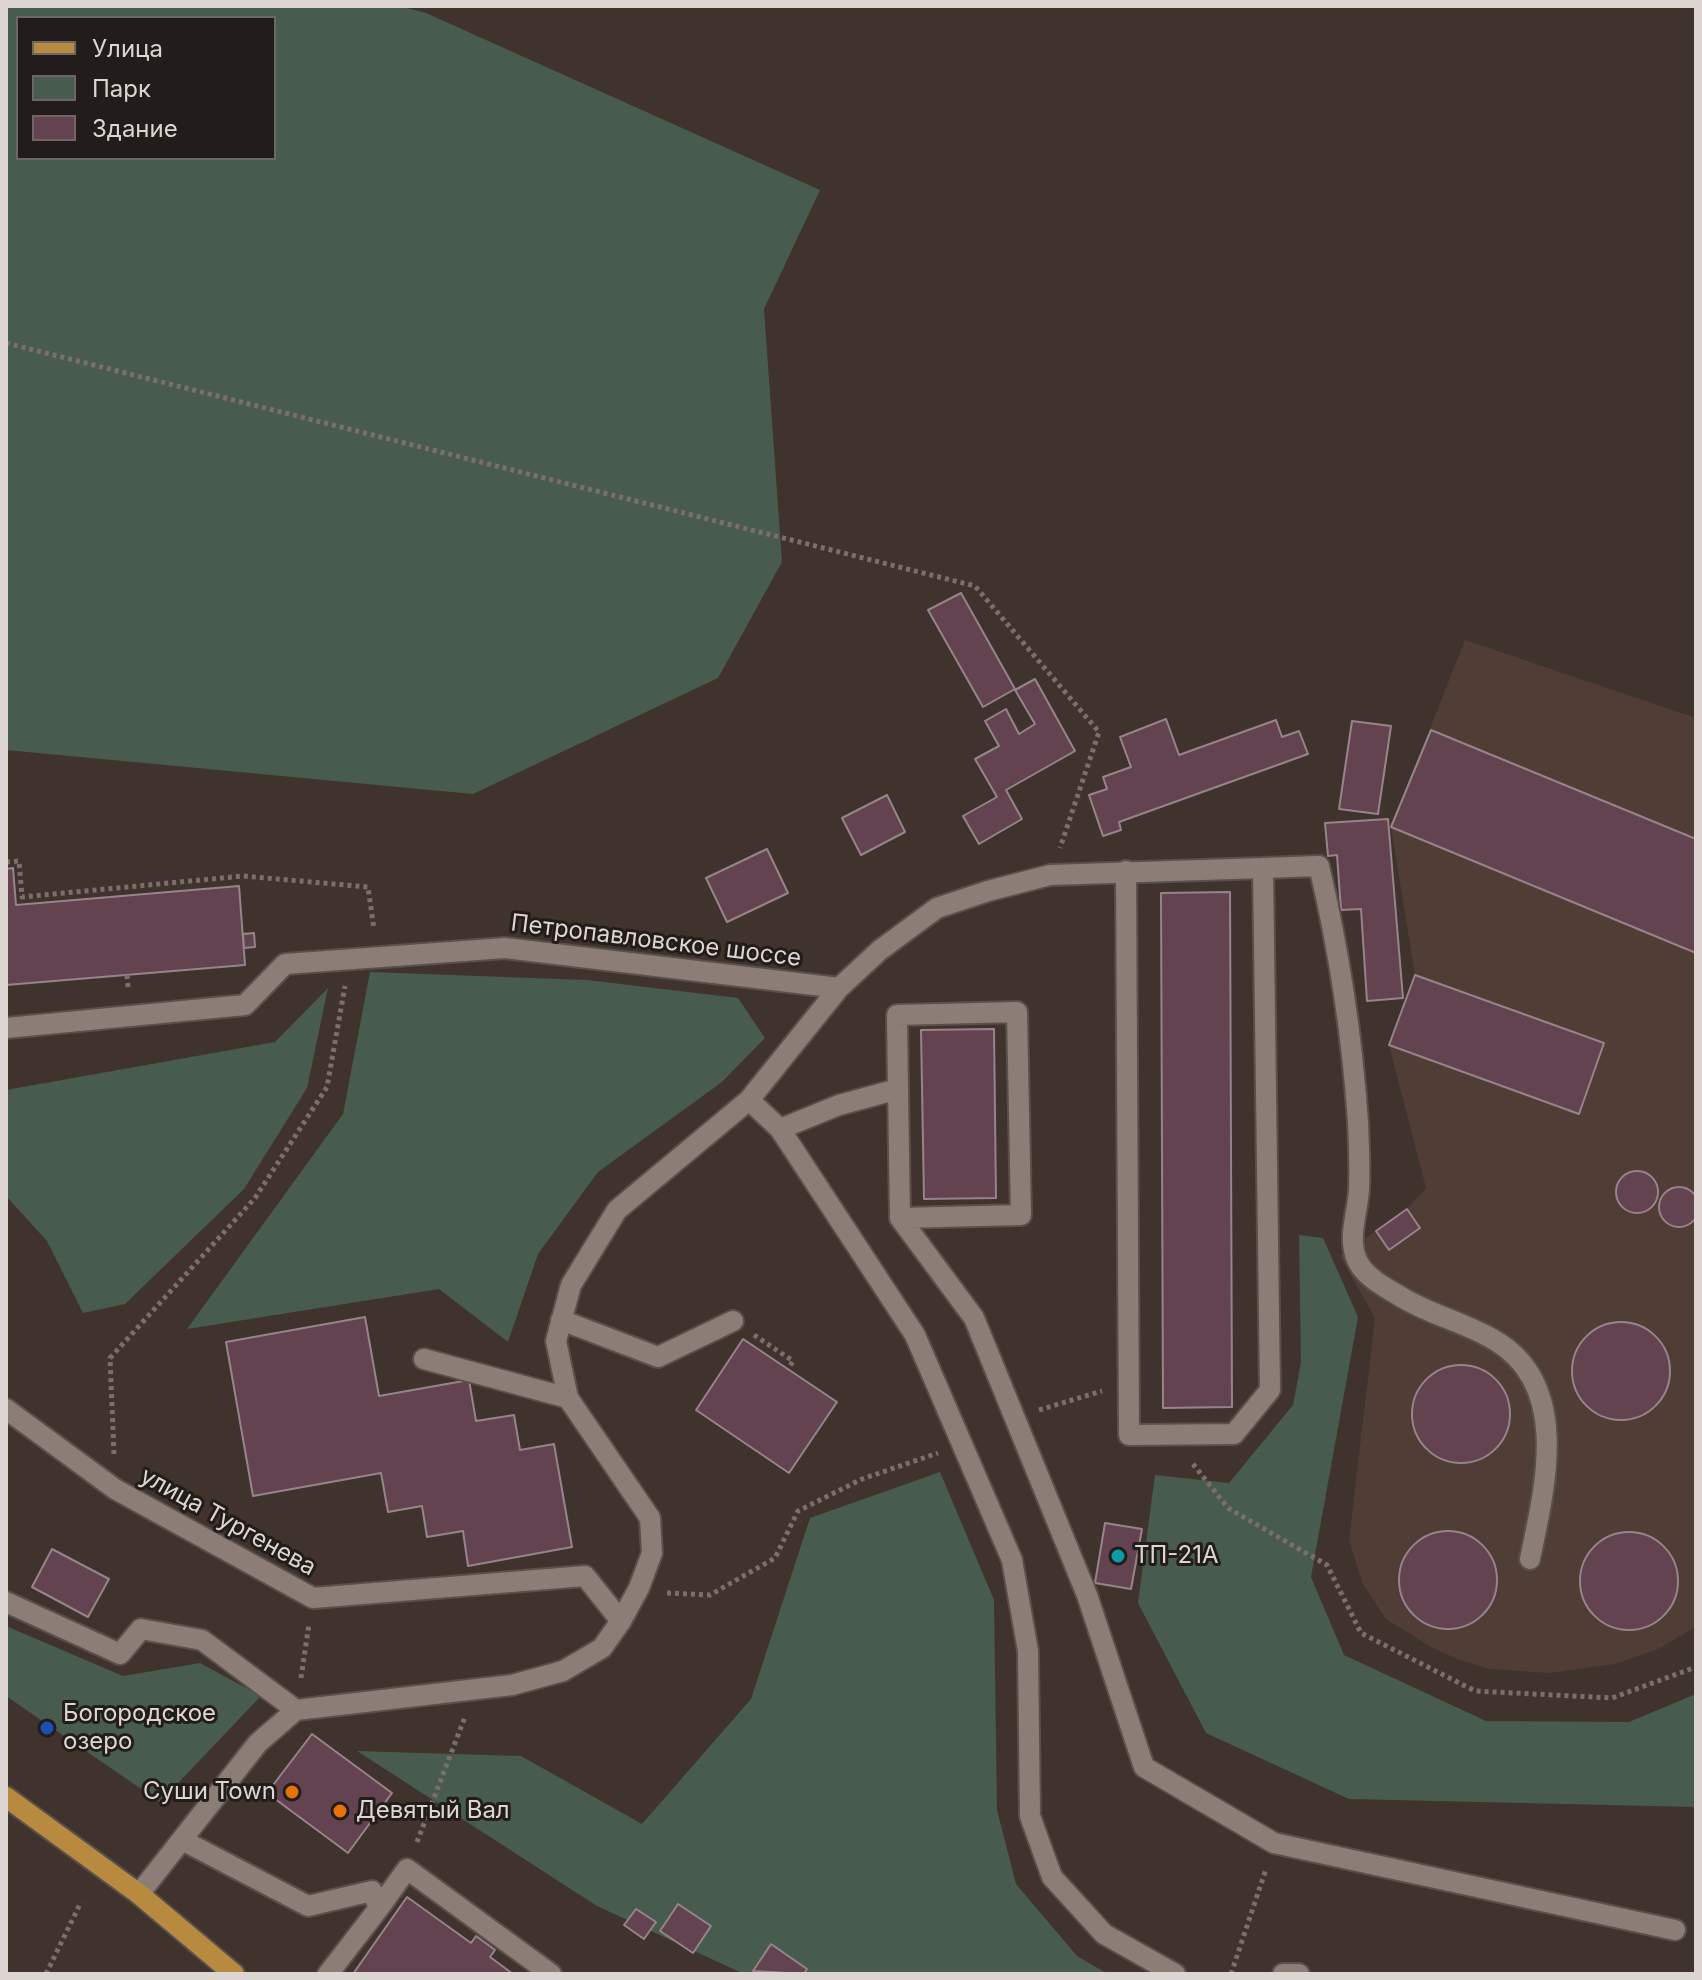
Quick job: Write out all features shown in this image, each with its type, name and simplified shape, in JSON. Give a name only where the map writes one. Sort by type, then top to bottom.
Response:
[{"type":"main road","points":[[6,1797],[139,1894],[234,1974]]},
{"type":"street","points":[[139,1894],[258,1743],[296,1710],[512,1685],[563,1671],[602,1648],[639,1588],[652,1553],[650,1518],[568,1398],[556,1341],[571,1285],[617,1210],[749,1100],[839,988],[880,950],[937,908],[1050,875],[1319,866],[1339,953],[1356,1100],[1359,1187],[1353,1235],[1359,1263],[1370,1276],[1415,1306],[1470,1326],[1500,1343],[1525,1370],[1540,1403],[1548,1439],[1548,1467],[1530,1559]]},
{"type":"street","points":[[1126,871],[1129,1435],[1234,1434],[1270,1390],[1263,868]]},
{"type":"street","name":"Петропавловское шоссе","points":[[6,1028],[245,1005],[285,964],[505,948],[839,988]]},
{"type":"street","points":[[900,1218],[1021,1215],[1017,1012],[897,1015],[900,1218],[974,1318],[1087,1595],[1144,1767],[1274,1843],[1675,1930]]},
{"type":"street","points":[[780,1129],[839,1105],[898,1089]]},
{"type":"street","points":[[749,1100],[780,1129],[915,1335],[1012,1560],[1028,1651],[1030,1816],[1052,1877],[1104,1934],[1175,1974]]},
{"type":"street","points":[[561,1320],[658,1357],[733,1321]]},
{"type":"street","points":[[424,1359],[568,1398]]},
{"type":"street","name":"улица Тургенева","points":[[6,1409],[115,1489],[313,1598],[585,1576],[621,1621]]},
{"type":"street","points":[[6,1602],[120,1654],[141,1629],[202,1640],[296,1710]]},
{"type":"street","points":[[182,1840],[308,1906],[372,1891],[379,1908]]},
{"type":"street","points":[[328,1974],[407,1869],[551,1974]]},
{"type":"street","points":[[1283,1974],[1299,1974]]},
{"type":"path","points":[[6,343],[975,586],[1099,732],[1050,875]]},
{"type":"path","points":[[6,862],[19,861],[22,897],[243,876],[368,887],[378,956]]},
{"type":"path","points":[[115,1489],[110,1358],[255,1198],[327,1087],[351,958]]},
{"type":"path","points":[[733,1321],[793,1361],[788,1369]]},
{"type":"path","points":[[1016,1418],[1127,1383]]},
{"type":"path","points":[[1170,1435],[1228,1508],[1327,1565],[1361,1633],[1475,1691],[1612,1698],[1696,1667]]},
{"type":"path","points":[[639,1588],[710,1595],[775,1558],[798,1511],[862,1479],[962,1445]]},
{"type":"path","points":[[296,1710],[313,1598]]},
{"type":"path","points":[[407,1869],[471,1702]]},
{"type":"path","points":[[1231,1974],[1274,1843]]},
{"type":"path","points":[[46,1974],[81,1902]]},
{"type":"shaded area","points":[[1465,640],[1696,718],[1696,1627],[1658,1649],[1615,1664],[1549,1673],[1490,1669],[1433,1648],[1386,1619],[1363,1584],[1349,1540],[1375,1318],[1340,1256],[1407,1209],[1426,1188],[1389,1045],[1415,975],[1391,827]],"holes":[[[1407,1209],[1420,1228],[1389,1249],[1376,1232]]]},
{"type":"green space","points":[[6,6],[399,6],[426,13],[820,190],[764,309],[782,562],[718,678],[473,794],[6,750]]},
{"type":"green space","points":[[370,972],[587,980],[738,998],[765,1038],[722,1082],[598,1172],[538,1254],[508,1342],[439,1289],[187,1329],[343,1114]]},
{"type":"green space","points":[[328,988],[307,1088],[244,1189],[125,1304],[83,1313],[47,1241],[6,1196],[6,1090],[275,1042]]},
{"type":"green space","points":[[1299,1235],[1323,1238],[1358,1317],[1311,1577],[1344,1655],[1486,1721],[1629,1722],[1696,1694],[1696,1807],[1349,1799],[1206,1733],[1138,1603],[1155,1475],[1229,1483],[1293,1405],[1301,1362]]},
{"type":"green space","points":[[940,1472],[994,1600],[997,1810],[1016,1884],[1077,1956],[1108,1974],[744,1974],[597,1906],[357,1751],[521,1756],[642,1824],[751,1699],[810,1518]]},
{"type":"green space","points":[[6,1626],[123,1676],[200,1663],[261,1696],[160,1802],[6,1696]]},
{"type":"building","points":[[961,593],[1015,689],[983,707],[928,610]]},
{"type":"building","points":[[1035,679],[1075,751],[1006,790],[1022,819],[979,844],[963,816],[997,797],[975,759],[999,746],[985,721],[1006,709],[1019,734],[1035,724],[1015,690]]},
{"type":"building","points":[[1166,719],[1179,755],[1276,720],[1282,737],[1299,731],[1308,754],[1119,822],[1121,830],[1103,836],[1089,795],[1107,789],[1103,777],[1131,767],[1120,737]]},
{"type":"building","points":[[1352,721],[1391,726],[1378,814],[1339,809]]},
{"type":"building","points":[[1431,730],[1696,839],[1696,953],[1391,827]]},
{"type":"building","points":[[887,795],[905,832],[861,855],[842,818]]},
{"type":"building","points":[[1388,819],[1403,998],[1367,1001],[1361,909],[1341,910],[1337,855],[1328,856],[1325,823]]},
{"type":"building","points":[[767,849],[788,893],[727,922],[706,878]]},
{"type":"building","points":[[13,868],[16,905],[239,886],[245,965],[6,985],[6,869]]},
{"type":"building","points":[[1230,892],[1232,1407],[1163,1408],[1161,893]]},
{"type":"building","points":[[254,933],[255,947],[244,948],[243,934]]},
{"type":"building","points":[[1415,975],[1604,1043],[1579,1114],[1389,1045]]},
{"type":"building","points":[[994,1029],[996,1198],[924,1199],[921,1030]]},
{"type":"building","points":[[1637,1171],[1652,1177],[1658,1192],[1652,1207],[1637,1213],[1622,1207],[1616,1192],[1622,1177]]},
{"type":"building","points":[[1679,1187],[1693,1193],[1699,1207],[1693,1221],[1679,1227],[1665,1221],[1659,1207],[1665,1193]]},
{"type":"building","points":[[1407,1209],[1420,1228],[1389,1250],[1376,1231]]},
{"type":"building","points":[[365,1317],[379,1396],[469,1380],[476,1421],[514,1415],[520,1450],[554,1444],[572,1547],[468,1566],[463,1531],[427,1537],[422,1506],[388,1512],[381,1473],[253,1496],[226,1342]]},
{"type":"building","points":[[1621,1322],[1640,1326],[1656,1336],[1666,1352],[1670,1371],[1666,1390],[1656,1406],[1640,1416],[1621,1420],[1602,1416],[1586,1406],[1576,1390],[1572,1371],[1576,1352],[1586,1336],[1602,1326]]},
{"type":"building","points":[[743,1339],[837,1402],[789,1473],[696,1410]]},
{"type":"building","points":[[1461,1365],[1480,1369],[1496,1379],[1506,1395],[1510,1414],[1506,1433],[1496,1449],[1480,1459],[1461,1463],[1442,1459],[1426,1449],[1416,1433],[1412,1414],[1416,1395],[1426,1379],[1442,1369]]},
{"type":"building","name":"ТП-21А","points":[[1105,1523],[1142,1529],[1131,1589],[1095,1583]]},
{"type":"building","points":[[1448,1531],[1467,1535],[1483,1545],[1493,1561],[1497,1580],[1493,1599],[1483,1615],[1467,1625],[1448,1629],[1429,1625],[1413,1615],[1403,1599],[1399,1580],[1403,1561],[1413,1545],[1429,1535]]},
{"type":"building","points":[[1629,1532],[1648,1535],[1664,1546],[1675,1562],[1678,1581],[1675,1600],[1664,1616],[1648,1627],[1629,1630],[1610,1627],[1594,1616],[1583,1600],[1580,1581],[1583,1562],[1594,1546],[1610,1535]]},
{"type":"building","points":[[52,1549],[109,1579],[88,1617],[32,1587]]},
{"type":"building","points":[[312,1734],[392,1793],[348,1853],[267,1793]]},
{"type":"building","points":[[407,1897],[471,1943],[476,1936],[495,1950],[490,1957],[513,1974],[353,1974]]},
{"type":"building","points":[[678,1904],[711,1926],[693,1953],[660,1931]]},
{"type":"building","points":[[636,1909],[656,1922],[644,1939],[624,1925]]},
{"type":"building","points":[[771,1944],[807,1969],[804,1974],[753,1971]]},
{"type":"place","name":"ТП-21А","points":[[1118,1556]]},
{"type":"place","name":"Богородское озеро","points":[[47,1728]]},
{"type":"place","name":"Суши Town","points":[[292,1792]]},
{"type":"place","name":"Девятый Вал","points":[[340,1811]]}]
